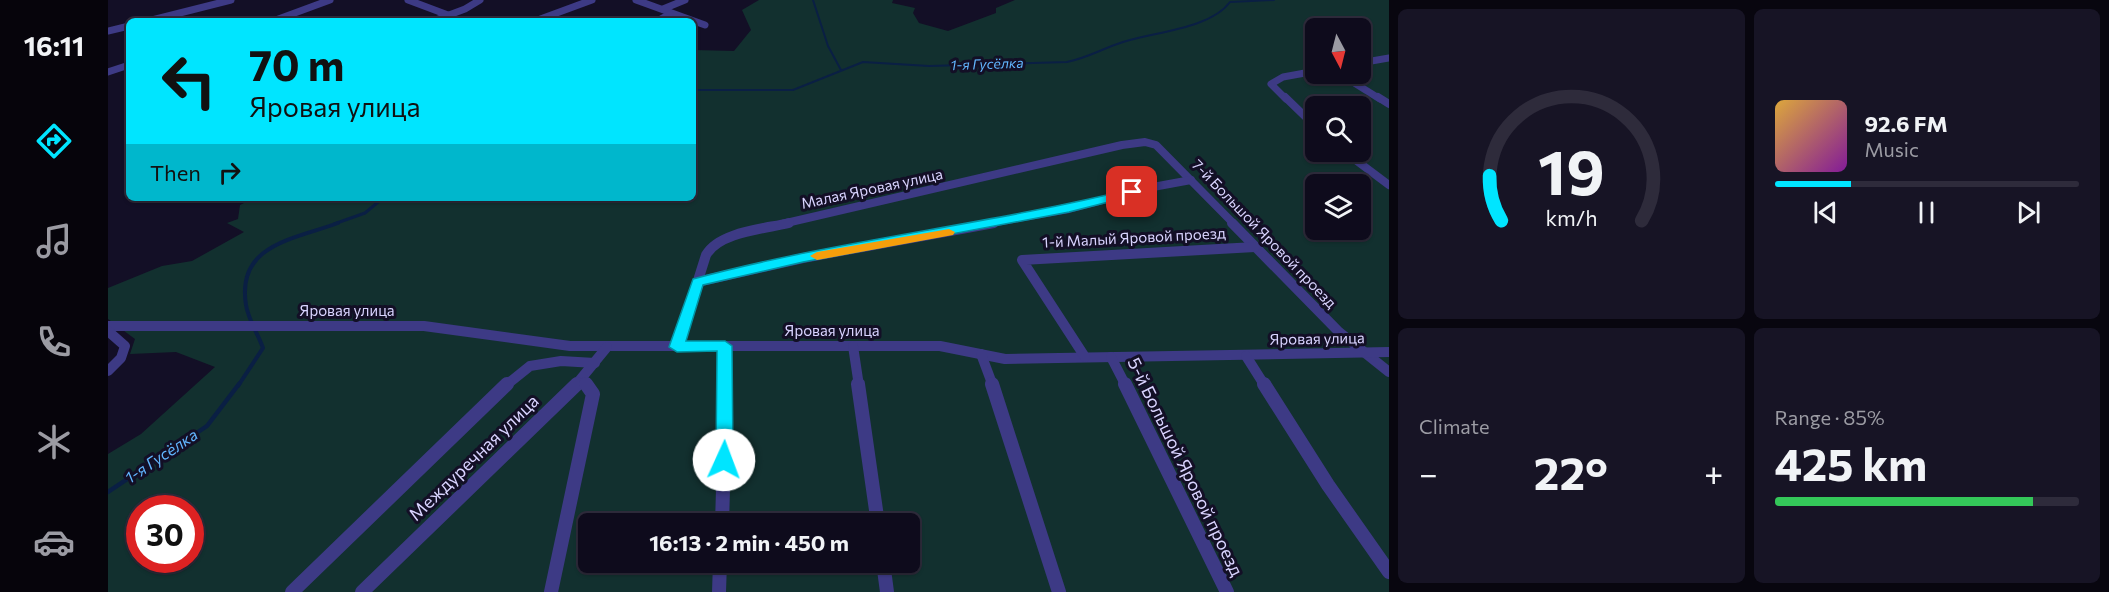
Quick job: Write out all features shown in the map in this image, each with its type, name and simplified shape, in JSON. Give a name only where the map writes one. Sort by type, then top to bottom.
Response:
[{"type":"street","points":[[160,18],[231,0]]},
{"type":"street","points":[[281,18],[330,0]]},
{"type":"street","points":[[408,0],[448,15]]},
{"type":"street","points":[[440,18],[472,6],[480,0]]},
{"type":"street","points":[[543,18],[592,0]]},
{"type":"street","points":[[636,0],[683,18]]},
{"type":"street","points":[[663,9],[686,0]]},
{"type":"street","points":[[663,18],[670,14]]},
{"type":"street","points":[[696,22],[705,25]]},
{"type":"street","points":[[108,31],[126,27]]},
{"type":"street","points":[[1371,61],[1389,58]]},
{"type":"street","points":[[108,72],[126,66]]},
{"type":"street","points":[[1305,73],[1283,77],[1270,84],[1305,117]]},
{"type":"street","points":[[1356,84],[1389,104]]},
{"type":"street","name":"7-й Большой Яровой проезд","points":[[1145,142],[1156,145],[1339,332],[1363,354],[1384,366],[1389,372]]},
{"type":"street","name":"Малая Яровая улица","points":[[677,347],[706,255],[711,246],[725,238],[1122,145],[1145,142]]},
{"type":"street","points":[[1358,162],[1389,185]]},
{"type":"street","points":[[697,282],[803,258],[1069,209],[1153,187],[1191,180]]},
{"type":"street","name":"1-й Малый Яровой проезд","points":[[1085,357],[1022,260],[1255,246]]},
{"type":"street","name":"Яровая улица","points":[[108,326],[424,326],[570,346],[940,346],[1005,359],[1389,352]]},
{"type":"street","points":[[108,331],[125,346],[121,358],[108,371]]},
{"type":"street","points":[[722,513],[726,417],[725,346]]},
{"type":"street","points":[[853,346],[876,513]]},
{"type":"street","name":"Междуречная улица","points":[[362,592],[582,378],[606,347]]},
{"type":"street","points":[[981,354],[1008,428],[1059,592]]},
{"type":"street","points":[[1246,356],[1328,485],[1389,572]]},
{"type":"street","name":"5-й Большой Яровой проезд","points":[[1111,357],[1144,419],[1227,592]]},
{"type":"street","points":[[292,592],[496,393],[530,366],[561,361],[594,363]]},
{"type":"street","points":[[551,592],[593,394],[582,378]]},
{"type":"street","points":[[719,592],[720,573]]},
{"type":"street","points":[[885,573],[887,592]]},
{"type":"green space","points":[[759,0],[893,0],[892,3],[915,8],[913,13],[919,23],[948,31],[996,13],[996,8],[1015,0],[1389,0],[1389,592],[108,592],[108,454],[141,434],[215,367],[176,352],[130,354],[135,339],[108,319],[108,288],[162,266],[192,261],[244,232],[227,223],[238,219],[240,205],[248,201],[696,201],[696,50],[734,51],[751,30],[742,10]]},
{"type":"waterway","points":[[813,0],[828,46],[841,70]]},
{"type":"waterway","name":"1-я Гусёлка","points":[[696,90],[793,90],[863,62],[929,66],[1067,62],[1123,42],[1196,24],[1221,11],[1230,2],[1274,0]]},
{"type":"waterway","name":"1-я Гусёлка","points":[[334,224],[365,213],[379,201]]},
{"type":"waterway","name":"1-я Гусёлка","points":[[238,386],[263,348],[246,305],[245,285],[250,269],[259,256],[272,247],[338,223]]},
{"type":"waterway","name":"1-я Гусёлка","points":[[108,492],[207,426],[239,384]]},
{"type":"slow traffic","points":[[817,256],[949,232]]},
{"type":"route","points":[[724,460],[725,346],[677,347],[697,282],[803,258],[1069,209],[1132,192]]}]
